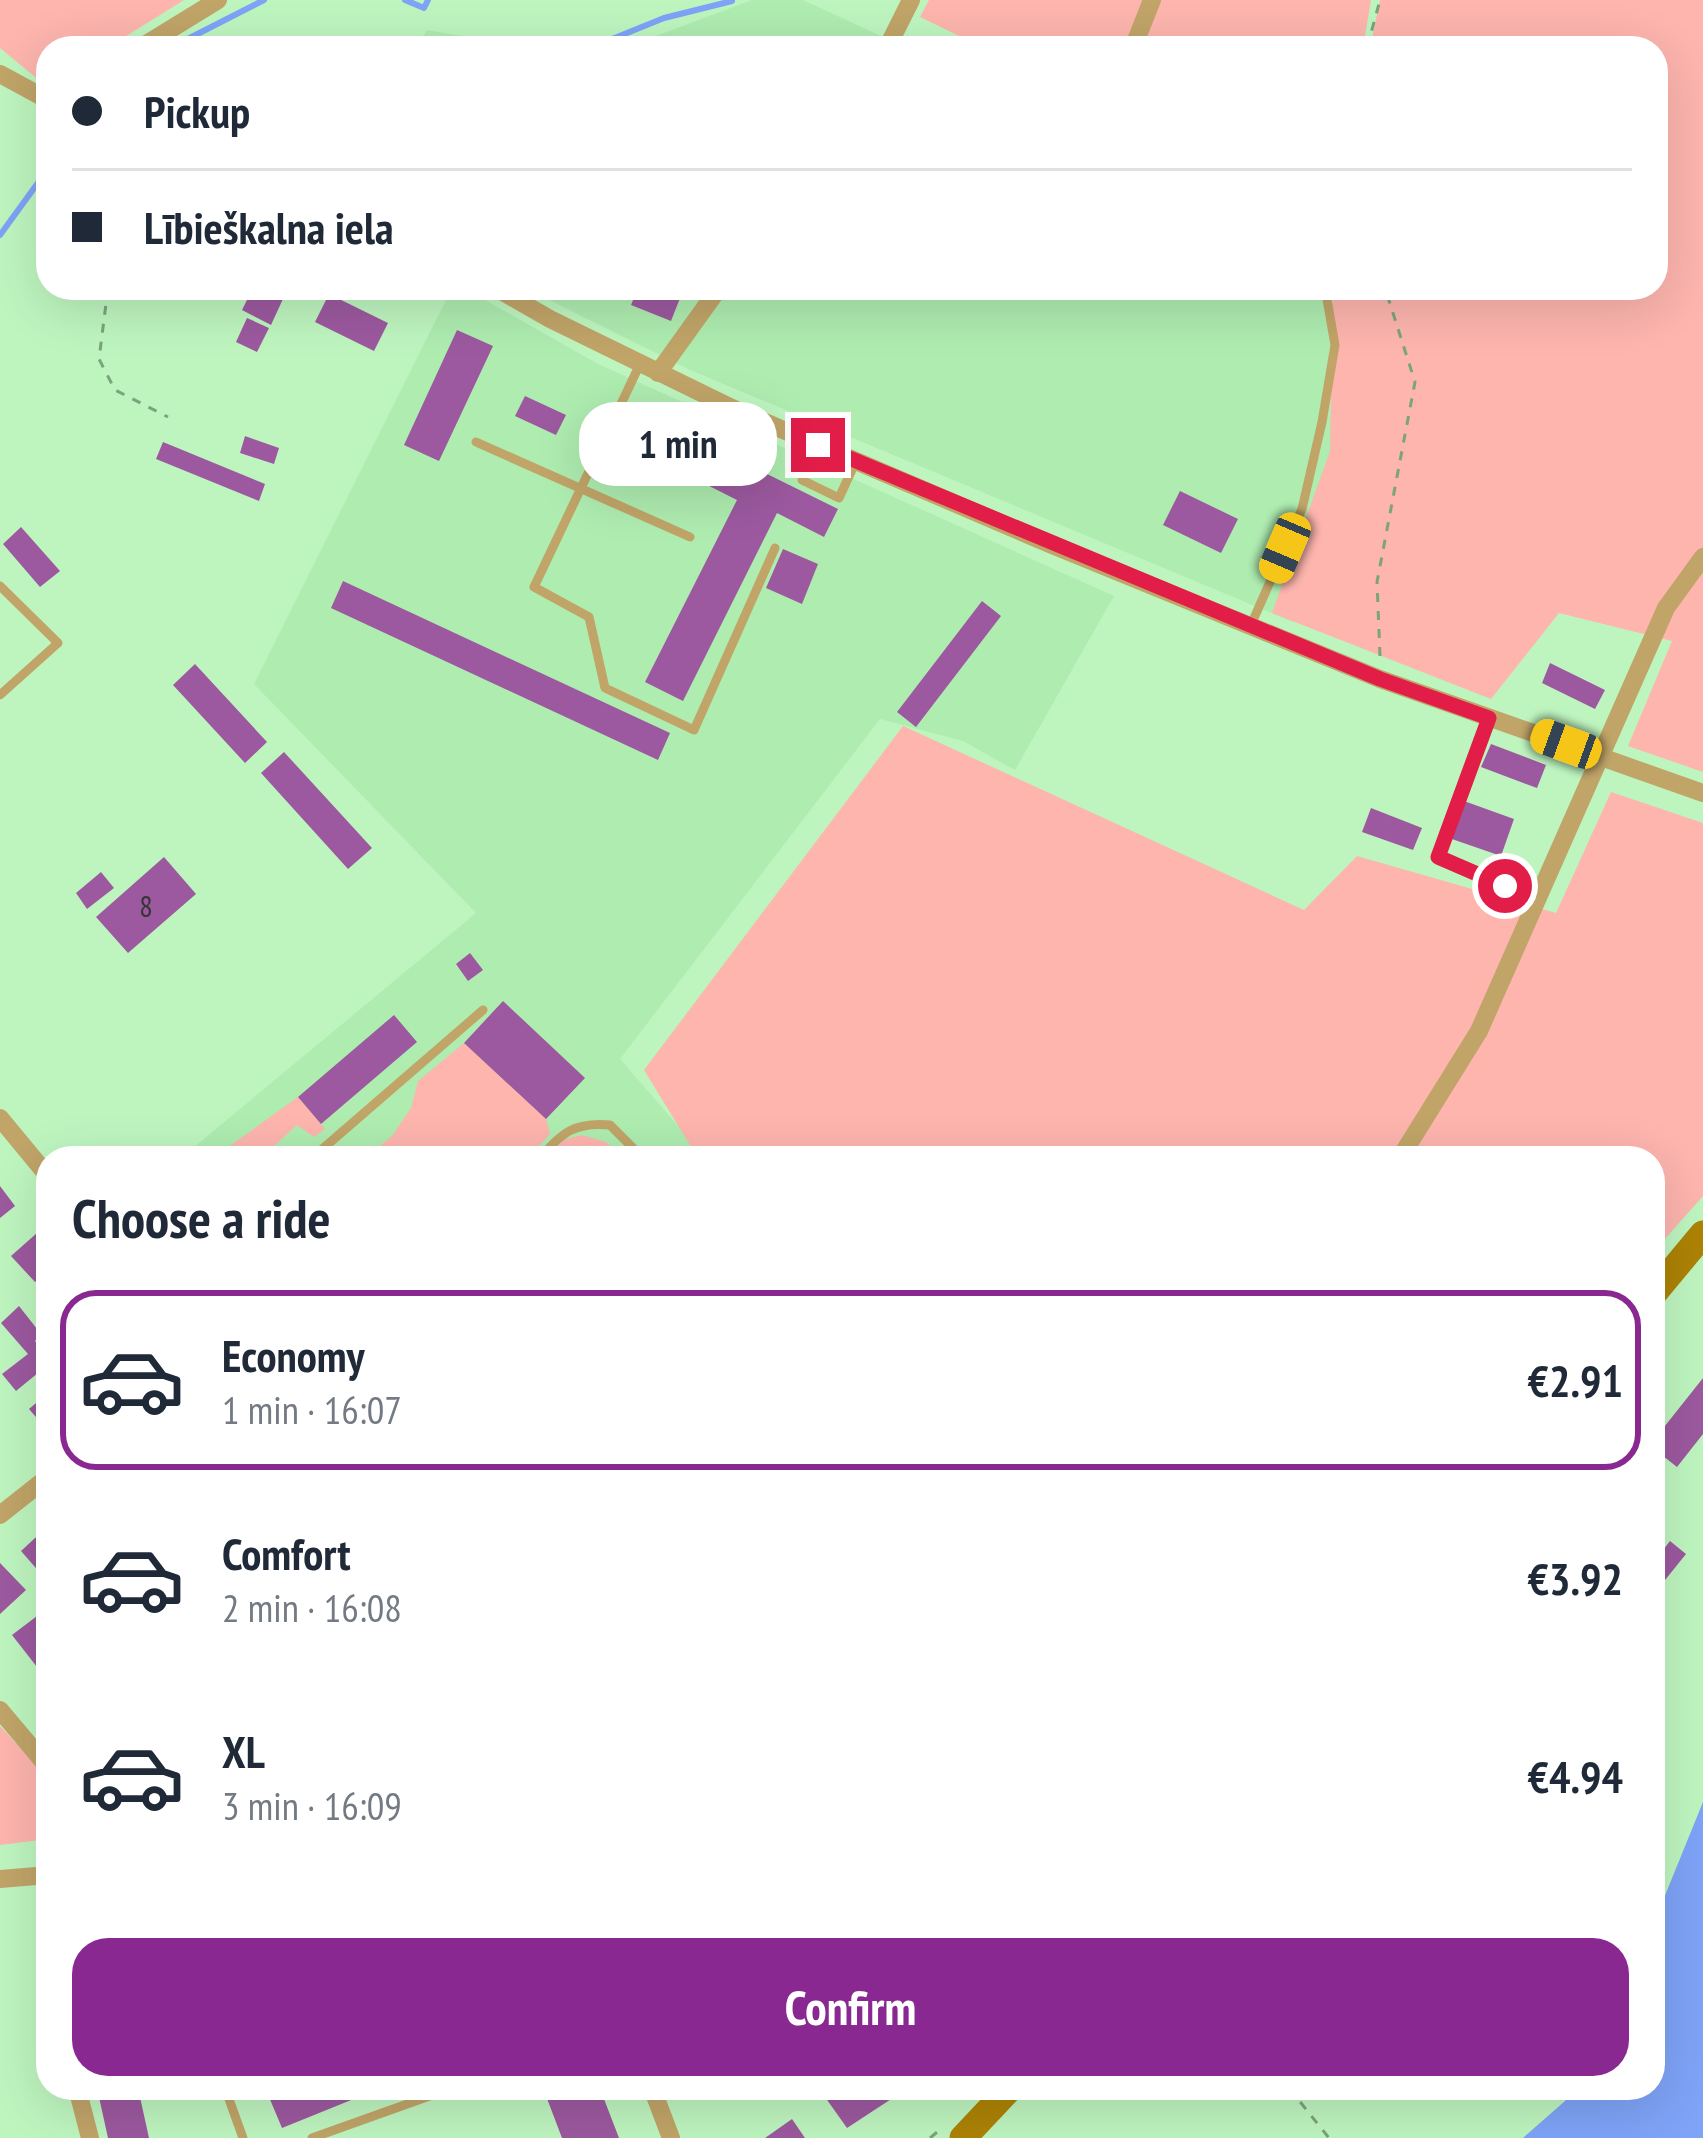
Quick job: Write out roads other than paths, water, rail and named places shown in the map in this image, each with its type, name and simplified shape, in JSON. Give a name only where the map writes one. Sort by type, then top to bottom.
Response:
[{"type":"main road","points":[[1665,1280],[1703,1234]]},
{"type":"main road","points":[[963,2138],[999,2100]]},
{"type":"street","points":[[160,36],[218,0]]},
{"type":"street","points":[[893,36],[910,0]]},
{"type":"street","points":[[1138,36],[1152,0]]},
{"type":"street","points":[[0,74],[36,94]]},
{"type":"street","points":[[519,300],[649,369],[856,461],[1380,679],[1703,793]]},
{"type":"street","points":[[649,369],[709,300]]},
{"type":"street","points":[[1407,1146],[1479,1031],[1666,608],[1703,557]]},
{"type":"street","points":[[0,1118],[36,1162]]},
{"type":"street","points":[[0,1515],[36,1486]]},
{"type":"street","points":[[0,1711],[36,1753]]},
{"type":"street","points":[[0,1879],[36,1876]]},
{"type":"street","points":[[80,2100],[90,2138]]},
{"type":"street","points":[[657,2100],[671,2138]]},
{"type":"lane","points":[[1251,625],[1302,509],[1335,345],[1327,300]]},
{"type":"lane","points":[[649,369],[582,488],[534,587],[589,617],[604,688],[694,730],[775,548]]},
{"type":"lane","points":[[476,442],[690,537]]},
{"type":"lane","points":[[818,445],[802,480],[839,498],[856,461]]},
{"type":"lane","points":[[0,586],[58,643],[0,695]]},
{"type":"lane","points":[[1489,718],[1438,857],[1539,900]]},
{"type":"lane","points":[[326,1146],[483,1010]]},
{"type":"lane","points":[[550,1146],[562,1132],[584,1123],[610,1124],[631,1146]]},
{"type":"lane","points":[[229,2100],[243,2138]]},
{"type":"lane","points":[[312,2138],[418,2100]]},
{"type":"water","points":[[1703,1802],[1703,2138],[1523,2138],[1566,2100],[1665,2100],[1665,1895]]},
{"type":"waterway","points":[[194,36],[264,0]]},
{"type":"waterway","points":[[405,0],[424,8],[428,0]]},
{"type":"waterway","points":[[620,36],[664,18],[732,1]]},
{"type":"waterway","points":[[0,235],[36,186]]}]
